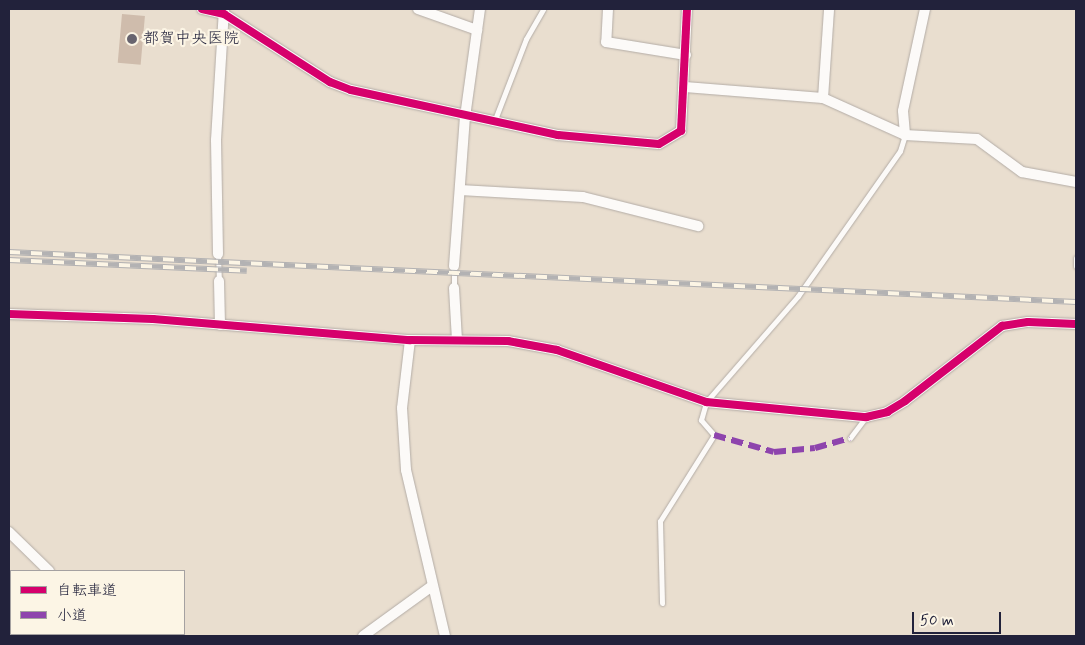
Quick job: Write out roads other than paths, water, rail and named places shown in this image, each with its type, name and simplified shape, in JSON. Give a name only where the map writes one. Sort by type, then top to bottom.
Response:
[{"type":"street","points":[[202,9],[224,11],[330,82],[494,123],[558,135],[659,144],[681,132],[685,87],[687,9]]},
{"type":"street","points":[[418,9],[477,30]]},
{"type":"street","points":[[454,266],[465,117],[480,9]]},
{"type":"street","points":[[608,9],[606,42],[686,55]]},
{"type":"street","points":[[823,98],[829,9]]},
{"type":"street","points":[[904,135],[903,111],[925,9]]},
{"type":"street","points":[[218,254],[216,140],[224,11]]},
{"type":"street","points":[[685,87],[823,98],[904,135],[977,138],[1022,172],[1076,182]]},
{"type":"street","points":[[460,190],[584,197],[698,226]]},
{"type":"street","points":[[219,282],[220,325]]},
{"type":"street","points":[[454,288],[456,340]]},
{"type":"street","points":[[9,314],[220,325],[410,340],[508,341],[557,350],[706,402],[866,417],[887,412],[905,401],[1002,326],[1028,322],[1076,324]]},
{"type":"street","points":[[410,340],[402,408],[406,470],[445,636]]},
{"type":"street","points":[[9,532],[48,570]]},
{"type":"street","points":[[363,636],[432,586]]},
{"type":"lane","points":[[494,123],[526,39],[543,9]]},
{"type":"lane","points":[[662,603],[660,521],[714,435],[701,420],[706,402],[798,296],[900,151],[904,135]]},
{"type":"lane","points":[[218,254],[219,282]]},
{"type":"lane","points":[[1076,258],[1076,266]]},
{"type":"lane","points":[[454,266],[454,288]]},
{"type":"lane","points":[[850,438],[866,417]]},
{"type":"railway","points":[[9,252],[1076,302]]},
{"type":"railway","points":[[9,260],[247,271]]},
{"type":"place","name":"都賀中央医院","points":[[132,39]]}]
